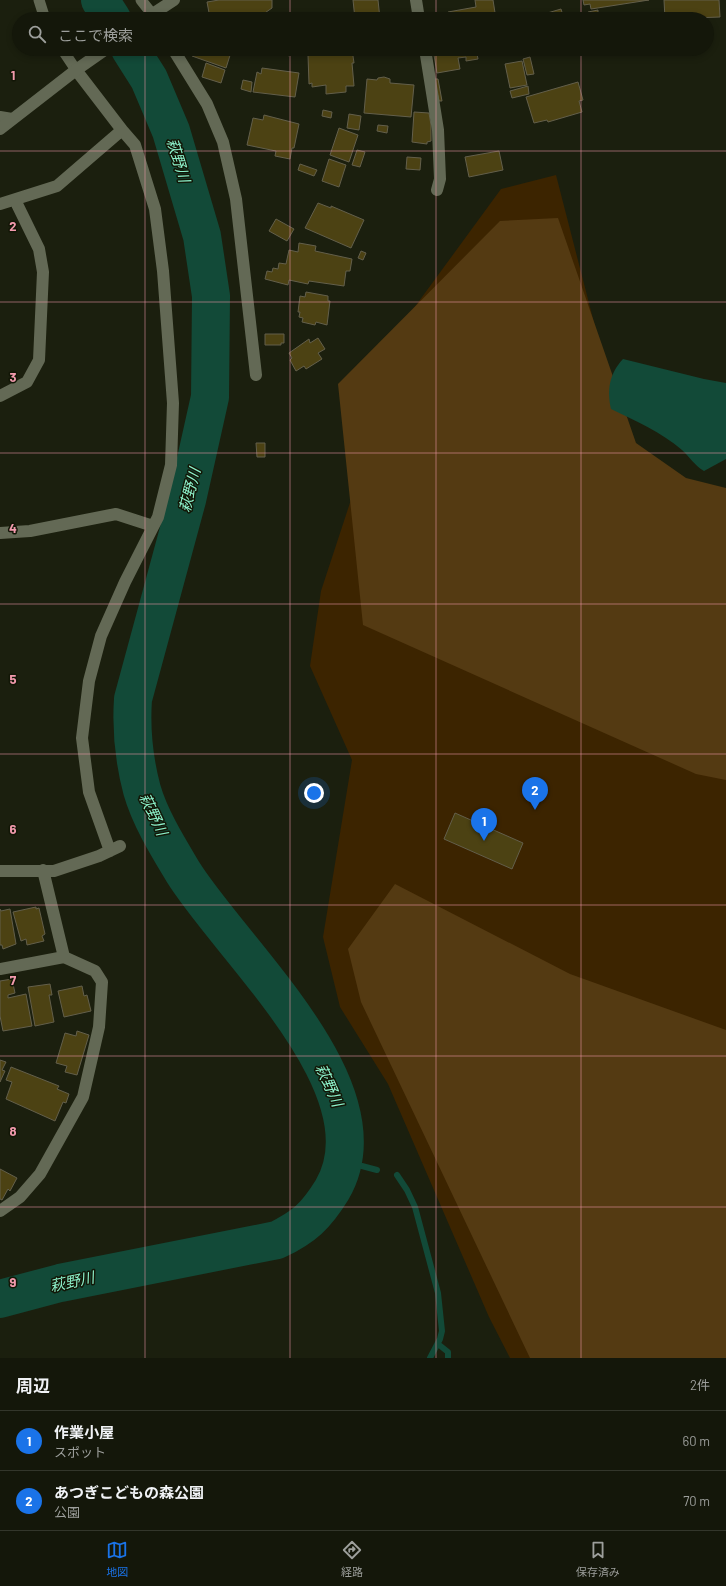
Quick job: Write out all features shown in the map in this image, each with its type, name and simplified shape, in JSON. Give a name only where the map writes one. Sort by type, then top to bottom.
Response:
[{"type":"street","points":[[157,12],[174,0]]},
{"type":"street","points":[[416,0],[418,12]]},
{"type":"street","points":[[0,129],[76,70],[96,56]]},
{"type":"street","points":[[177,56],[207,104],[223,142],[236,199],[256,374]]},
{"type":"street","points":[[426,56],[438,130],[440,179],[437,190]]},
{"type":"street","points":[[0,871],[54,871],[99,856],[115,848],[95,813],[89,792],[82,738],[88,681],[101,636],[125,582],[158,517],[171,465],[173,403],[163,271],[155,210],[143,166],[135,145],[76,70]]},
{"type":"street","points":[[0,117],[12,119]]},
{"type":"street","points":[[0,204],[57,186],[122,130]]},
{"type":"street","points":[[0,396],[27,382],[39,360],[43,272],[39,249],[15,200]]},
{"type":"street","points":[[0,533],[30,531],[116,514],[153,526]]},
{"type":"street","points":[[43,870],[64,957]]},
{"type":"street","points":[[0,969],[64,957],[95,971],[102,982],[99,1027],[83,1097],[40,1174],[20,1197],[0,1211]]},
{"type":"lane","points":[[39,0],[43,12]]},
{"type":"lane","points":[[141,0],[147,12]]},
{"type":"lane","points":[[67,56],[76,70]]},
{"type":"shaded area","points":[[556,175],[625,443],[676,495],[726,498],[726,1358],[510,1358],[489,1317],[388,1084],[340,1007],[323,937],[352,760],[310,666],[321,591],[414,308],[501,189]]},
{"type":"shaded area","points":[[558,218],[636,443],[686,478],[726,488],[726,780],[696,774],[363,625],[338,384],[500,221]]},
{"type":"shaded area","points":[[623,359],[726,383],[726,459],[704,471],[697,466],[682,450],[666,438],[648,427],[611,409],[609,395],[610,382],[615,370]]},
{"type":"shaded area","points":[[395,884],[570,974],[726,1030],[726,1358],[530,1358],[361,1002],[348,949]]},
{"type":"building","points":[[219,0],[272,0],[272,8],[266,12],[209,12],[207,2]]},
{"type":"building","points":[[353,0],[378,0],[379,12],[354,12]]},
{"type":"building","points":[[475,0],[493,0],[495,12],[448,12],[476,7]]},
{"type":"building","points":[[583,0],[649,0],[591,9],[590,4],[584,5]]},
{"type":"building","points":[[664,0],[719,0],[720,17],[714,17],[714,12],[665,12]]},
{"type":"building","points":[[561,9],[562,12],[551,12]]},
{"type":"building","points":[[192,56],[230,56],[226,68]]},
{"type":"building","points":[[308,56],[353,56],[354,63],[352,63],[354,86],[346,86],[346,92],[326,94],[326,85],[312,87],[312,83],[309,84]]},
{"type":"building","points":[[434,56],[477,56],[478,59],[466,61],[466,57],[458,58],[460,69],[437,73]]},
{"type":"building","points":[[530,57],[534,74],[527,75],[523,59]]},
{"type":"building","points":[[522,61],[527,85],[510,88],[505,64]]},
{"type":"building","points":[[206,63],[225,70],[221,83],[202,77]]},
{"type":"building","points":[[262,68],[299,73],[295,97],[253,92],[257,72],[261,74]]},
{"type":"building","points":[[384,77],[390,79],[390,83],[414,85],[411,117],[364,113],[367,79],[377,80],[378,78]]},
{"type":"building","points":[[434,79],[438,79],[442,101],[439,101]]},
{"type":"building","points":[[243,80],[252,82],[251,92],[241,89]]},
{"type":"building","points":[[578,82],[583,100],[579,101],[582,112],[548,122],[547,120],[534,123],[526,97]]},
{"type":"building","points":[[528,86],[529,94],[512,98],[510,91]]},
{"type":"building","points":[[323,110],[332,112],[331,118],[322,116]]},
{"type":"building","points":[[414,112],[429,113],[431,141],[427,142],[427,144],[412,142]]},
{"type":"building","points":[[349,114],[361,116],[359,130],[347,128]]},
{"type":"building","points":[[264,115],[299,124],[290,159],[275,156],[276,151],[247,145],[253,118],[263,120]]},
{"type":"building","points":[[378,125],[388,126],[387,133],[377,131]]},
{"type":"building","points":[[339,128],[358,135],[349,162],[330,155]]},
{"type":"building","points":[[357,150],[365,152],[360,167],[352,165]]},
{"type":"building","points":[[499,151],[503,170],[469,177],[465,157]]},
{"type":"building","points":[[407,157],[421,158],[420,170],[406,169]]},
{"type":"building","points":[[329,159],[346,165],[339,187],[322,181]]},
{"type":"building","points":[[300,164],[317,170],[314,176],[298,170]]},
{"type":"building","points":[[318,203],[331,208],[331,206],[364,220],[351,248],[305,228]]},
{"type":"building","points":[[276,219],[294,229],[287,241],[269,231]]},
{"type":"building","points":[[299,243],[316,246],[315,251],[352,259],[350,271],[346,271],[344,286],[309,281],[308,284],[289,280],[288,285],[265,279],[267,271],[272,272],[273,268],[278,269],[279,263],[286,264],[289,250],[298,252]]},
{"type":"building","points":[[361,251],[366,253],[363,260],[358,258]]},
{"type":"building","points":[[306,292],[328,296],[328,301],[330,301],[327,325],[316,322],[315,325],[302,322],[303,318],[299,317],[300,312],[298,312],[300,296],[305,297]]},
{"type":"building","points":[[265,334],[284,334],[284,343],[281,343],[281,345],[265,345]]},
{"type":"building","points":[[318,338],[325,349],[318,353],[322,359],[306,369],[304,366],[296,371],[290,360],[292,358],[289,353],[309,339],[310,343]]},
{"type":"building","points":[[256,443],[265,443],[265,457],[257,457]]},
{"type":"building","points":[[455,813],[523,843],[512,869],[444,839]]},
{"type":"building","points":[[36,907],[36,909],[39,908],[45,934],[42,936],[44,941],[27,945],[26,939],[21,941],[13,912]]},
{"type":"building","points":[[0,909],[1,911],[10,909],[16,944],[3,949],[2,945],[0,945]]},
{"type":"building","points":[[12,979],[15,993],[8,995],[8,998],[26,994],[32,1026],[3,1031],[0,1016],[0,981]]},
{"type":"building","points":[[50,984],[52,995],[49,995],[54,1022],[35,1026],[28,987]]},
{"type":"building","points":[[82,986],[84,996],[87,995],[91,1011],[64,1017],[58,991]]},
{"type":"building","points":[[77,1031],[89,1035],[77,1075],[65,1072],[67,1066],[56,1063],[65,1033],[76,1036]]},
{"type":"building","points":[[0,1060],[6,1062],[2,1070],[5,1071],[0,1082]]},
{"type":"building","points":[[11,1067],[59,1086],[57,1089],[69,1094],[66,1103],[63,1102],[55,1121],[6,1099],[12,1082],[6,1080]]},
{"type":"building","points":[[0,1169],[17,1178],[10,1191],[8,1189],[2,1200],[0,1199]]},
{"type":"waterway","name":"萩野川","points":[[100,0],[108,12]]},
{"type":"waterway","name":"萩野川","points":[[0,1299],[60,1283],[277,1240],[295,1230],[315,1214],[332,1190],[345,1151],[340,1109],[324,1066],[298,1023],[183,872],[160,832],[145,801],[137,767],[133,733],[133,699],[187,500],[210,397],[211,296],[202,236],[171,131],[149,79],[134,56]]},
{"type":"waterway","points":[[343,1161],[377,1170]]},
{"type":"waterway","points":[[397,1175],[407,1190],[415,1207],[438,1293],[442,1331],[440,1339],[430,1358]]},
{"type":"waterway","points":[[438,1344],[448,1352],[448,1358]]},
{"type":"place","name":"あつぎこどもの森公園","points":[[535,810]]},
{"type":"place","name":"作業小屋","points":[[484,841]]}]
